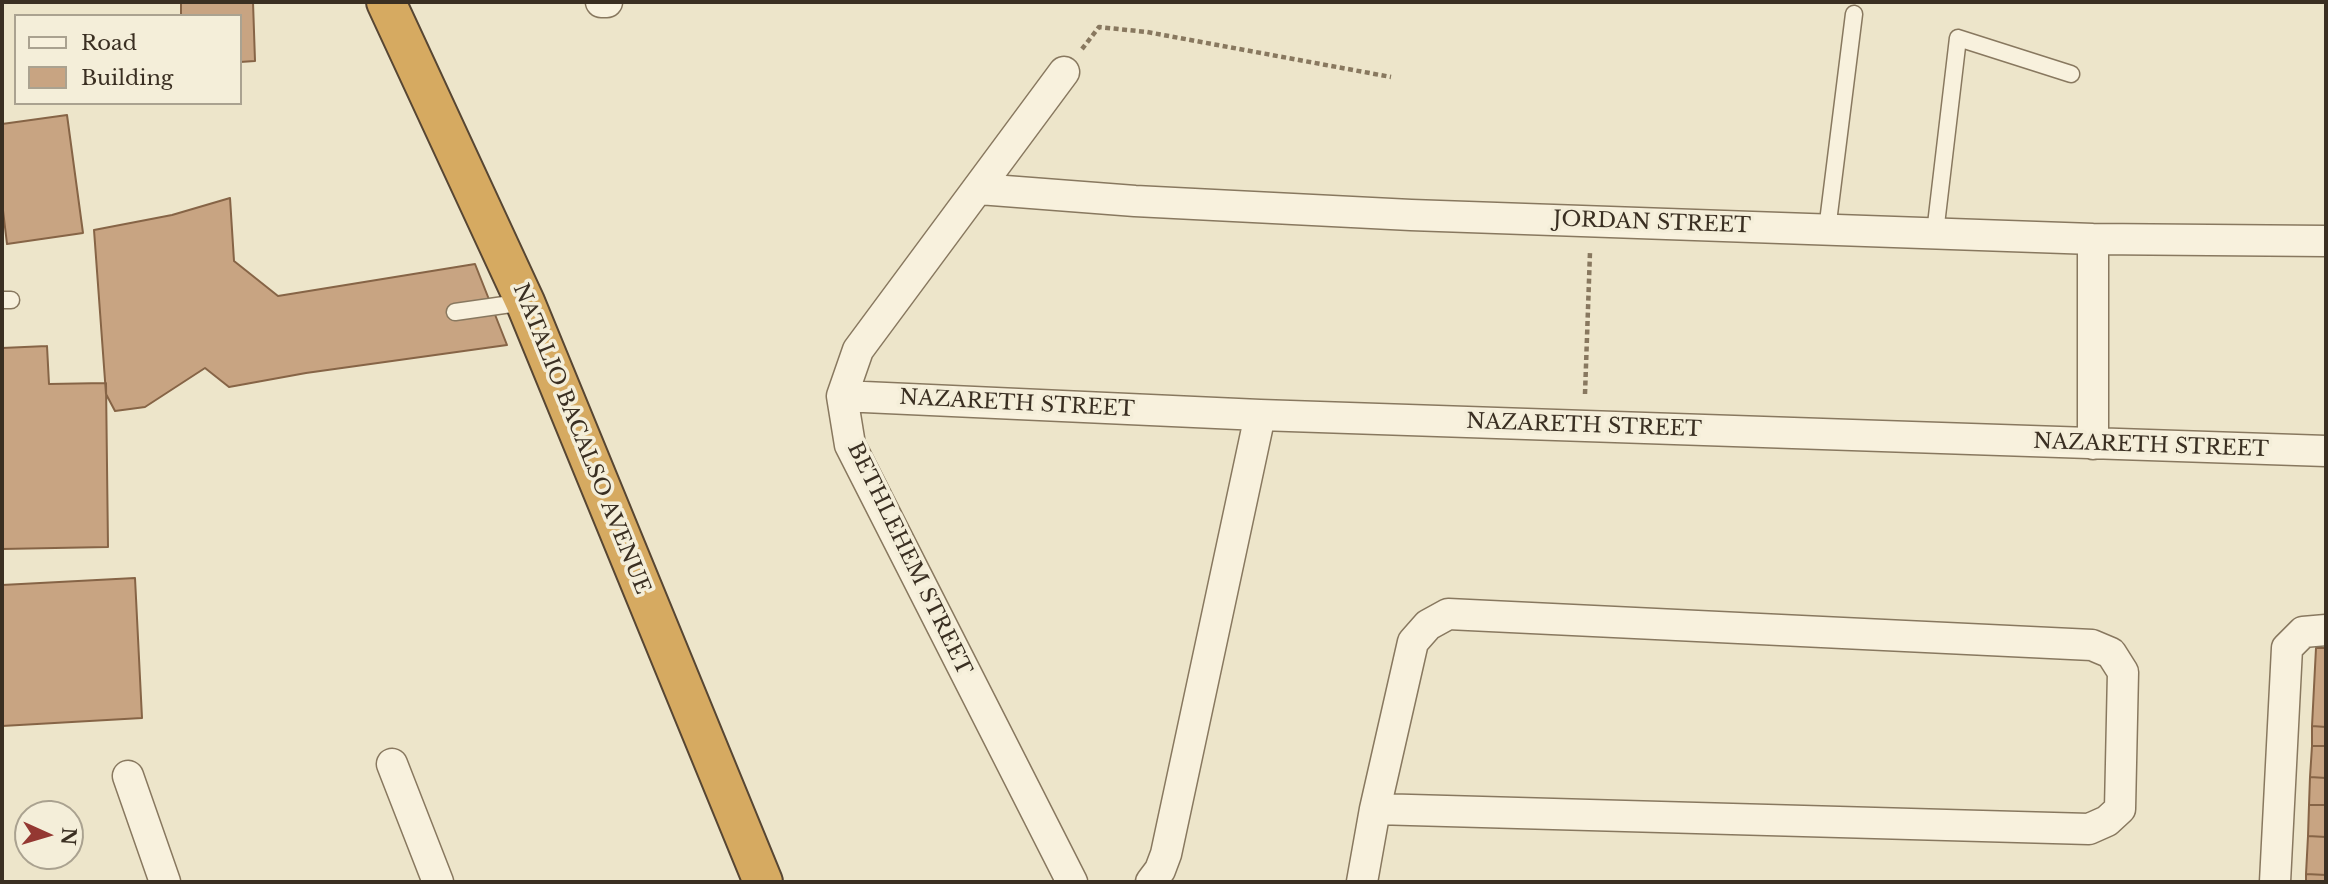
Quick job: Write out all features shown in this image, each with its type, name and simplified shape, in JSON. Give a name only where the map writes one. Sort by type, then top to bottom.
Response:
[{"type":"highway","name":"NATALIO BACALSO AVENUE","points":[[386,2],[526,302],[763,882]]},
{"type":"street","points":[[601,2],[607,2]]},
{"type":"street","name":"BETHLEHEM STREET","points":[[1064,72],[858,351],[842,396],[850,445],[1072,882]]},
{"type":"street","name":"JORDAN STREET","points":[[979,189],[1135,201],[1592,221],[2093,239],[2326,241]]},
{"type":"street","points":[[2093,239],[2093,444]]},
{"type":"street","name":"NAZARETH STREET","points":[[842,396],[1260,415],[2326,451]]},
{"type":"street","points":[[1151,882],[1160,870],[1166,854],[1260,415]]},
{"type":"street","points":[[1362,882],[1375,808],[1413,642],[1427,625],[1448,614],[2092,645],[2111,653],[2123,672],[2120,809],[2108,821],[2089,830],[1375,808]]},
{"type":"street","points":[[2276,882],[2287,649],[2303,632],[2326,630]]},
{"type":"street","points":[[392,764],[438,882]]},
{"type":"street","points":[[128,776],[165,882]]},
{"type":"lane","points":[[1827,230],[1854,14]]},
{"type":"lane","points":[[1935,233],[1958,38],[2071,74]]},
{"type":"lane","points":[[456,312],[526,302]]},
{"type":"path","points":[[1064,72],[1098,27],[1147,32],[1391,77]]},
{"type":"path","points":[[1584,426],[1592,221]]},
{"type":"building","points":[[181,2],[253,2],[255,61],[242,62],[242,14],[181,14]]},
{"type":"building","points":[[67,115],[83,233],[7,244],[2,202],[2,124]]},
{"type":"building","points":[[230,198],[234,261],[278,296],[475,264],[507,345],[306,373],[229,387],[205,368],[145,407],[115,411],[106,394],[94,230],[172,215]]},
{"type":"building","points":[[47,346],[49,384],[106,383],[108,547],[2,549],[2,348]]},
{"type":"building","points":[[135,578],[142,718],[2,726],[2,585]]},
{"type":"building","points":[[2316,648],[2326,648],[2326,727],[2312,726]]},
{"type":"building","points":[[2312,726],[2326,727],[2326,746],[2312,746]]},
{"type":"building","points":[[2312,746],[2326,746],[2326,778],[2310,777]]},
{"type":"building","points":[[2310,777],[2326,778],[2326,805],[2309,805]]},
{"type":"building","points":[[2309,805],[2326,805],[2326,837],[2308,836]]},
{"type":"building","points":[[2308,836],[2326,837],[2326,875],[2306,874]]},
{"type":"building","points":[[2306,874],[2326,875],[2326,882],[2306,882]]}]
